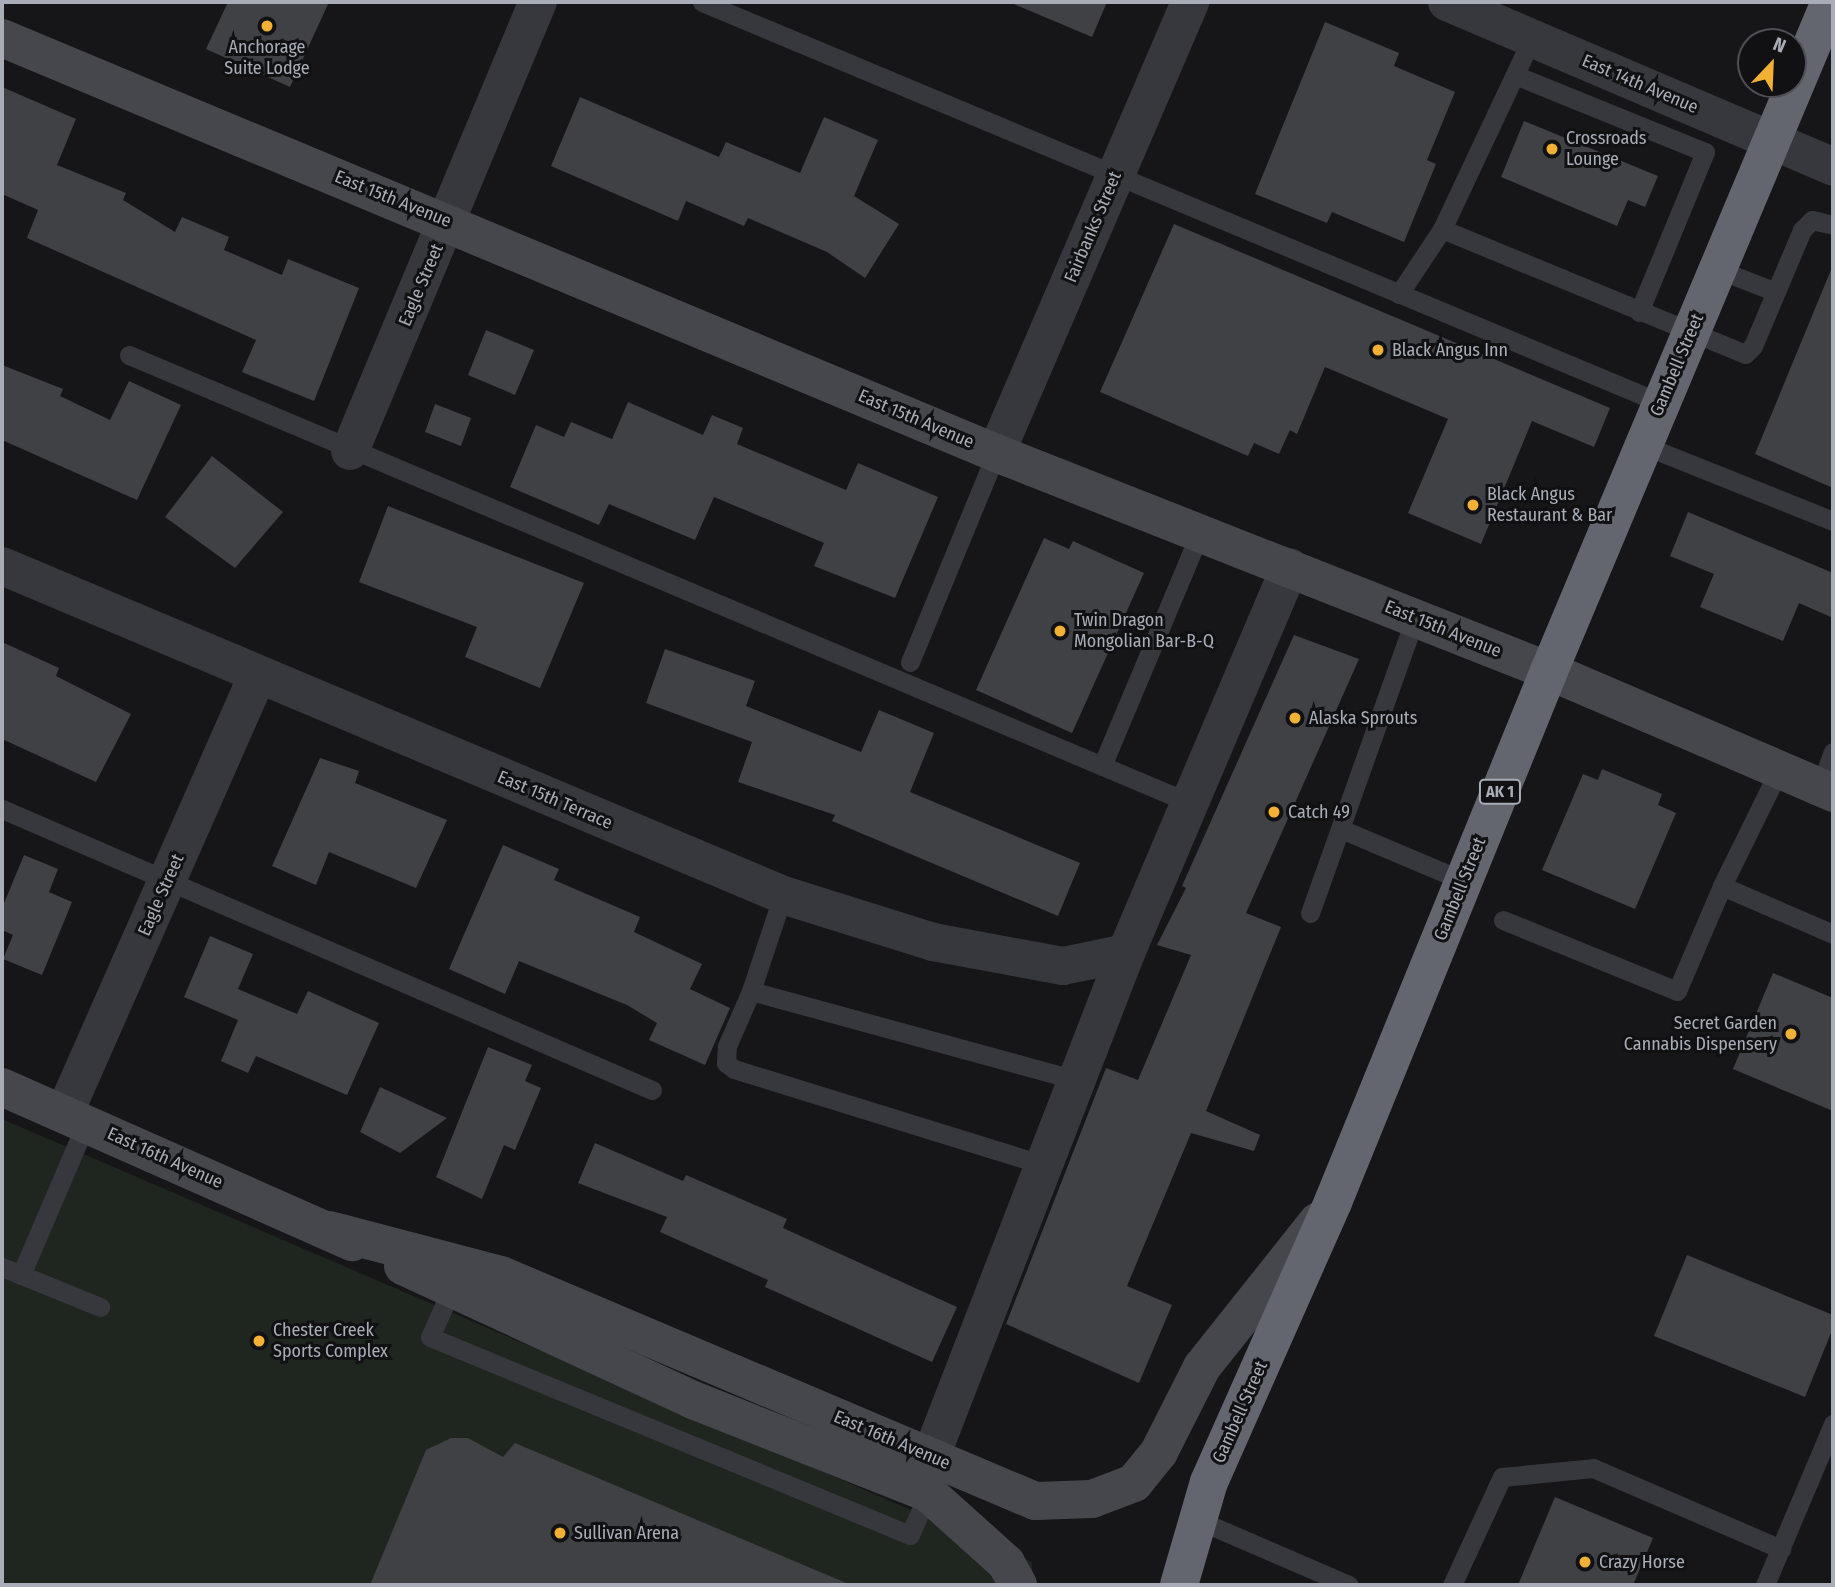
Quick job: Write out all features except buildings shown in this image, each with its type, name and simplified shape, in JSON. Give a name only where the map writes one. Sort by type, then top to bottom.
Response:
[{"type":"highway","name":"Gambell Street","points":[[1179,1585],[1209,1482],[1333,1202],[1549,671],[1830,2]]},
{"type":"street","name":"Eagle Street","points":[[350,451],[538,2]]},
{"type":"street","name":"Fairbanks Street","points":[[996,453],[1190,2]]},
{"type":"street","name":"East 14th Avenue","points":[[1447,2],[1833,167]]},
{"type":"street","name":"East 15th Avenue","points":[[2,38],[996,453],[1549,671],[1827,790]]},
{"type":"street","name":"East 15th Terrace","points":[[2,566],[257,676],[783,895],[933,942],[1063,966],[1126,953]]},
{"type":"street","points":[[931,1456],[1126,953],[1290,567]]},
{"type":"street","name":"Eagle Street","points":[[75,1119],[167,881],[257,676]]},
{"type":"street","name":"East 16th Avenue","points":[[2,1087],[329,1230],[451,1290],[693,1400],[928,1493],[1006,1563],[1018,1585]]},
{"type":"street","name":"East 16th Avenue","points":[[329,1230],[501,1275],[1035,1501],[1092,1499],[1134,1483],[1159,1452],[1202,1367],[1333,1202]]},
{"type":"lane","points":[[702,2],[1661,403]]},
{"type":"lane","points":[[1399,294],[1442,229],[1532,38]]},
{"type":"lane","points":[[1515,75],[1705,152],[1639,312]]},
{"type":"lane","points":[[1442,229],[1745,354],[1753,346],[1802,230],[1812,220],[1833,225]]},
{"type":"lane","points":[[1717,269],[1776,292]]},
{"type":"lane","points":[[130,355],[350,451],[1190,803]]},
{"type":"lane","points":[[1643,445],[1833,521]]},
{"type":"lane","points":[[910,662],[996,453]]},
{"type":"lane","points":[[1102,766],[1200,533]]},
{"type":"lane","points":[[1310,912],[1415,618]]},
{"type":"lane","points":[[1827,790],[1833,752]]},
{"type":"lane","points":[[1503,920],[1676,991],[1722,886],[1780,768]]},
{"type":"lane","points":[[2,809],[652,1090]]},
{"type":"lane","points":[[1341,829],[1464,881]]},
{"type":"lane","points":[[1722,886],[1833,934]]},
{"type":"lane","points":[[783,895],[751,991],[727,1046],[726,1063],[734,1069],[1044,1165]]},
{"type":"lane","points":[[751,991],[1077,1080]]},
{"type":"lane","points":[[21,1275],[75,1119]]},
{"type":"lane","points":[[2,1267],[100,1307]]},
{"type":"lane","points":[[451,1290],[430,1337],[910,1535],[928,1493]]},
{"type":"lane","points":[[1765,1585],[1833,1424]]},
{"type":"lane","points":[[1452,1585],[1502,1477],[1593,1468],[1781,1549]]},
{"type":"lane","points":[[1198,1520],[1349,1585]]},
{"type":"shaded area","name":"Chester Creek Sports Complex","points":[[2,1119],[1032,1562],[1033,1585],[2,1585]]},
{"type":"place","name":"Anchorage Suite Lodge","points":[[267,26]]},
{"type":"place","name":"Crossroads Lounge","points":[[1552,149]]},
{"type":"place","name":"Black Angus Inn","points":[[1378,350]]},
{"type":"place","name":"Black Angus Restaurant & Bar","points":[[1473,505]]},
{"type":"place","name":"Twin Dragon Mongolian Bar-B-Q","points":[[1060,631]]},
{"type":"place","name":"Alaska Sprouts","points":[[1295,718]]},
{"type":"place","name":"Catch 49","points":[[1274,812]]},
{"type":"place","name":"Secret Garden Cannabis Dispensery","points":[[1791,1034]]},
{"type":"place","name":"Chester Creek Sports Complex","points":[[259,1341]]},
{"type":"place","name":"Sullivan Arena","points":[[560,1533]]},
{"type":"place","name":"Crazy Horse","points":[[1585,1562]]}]
